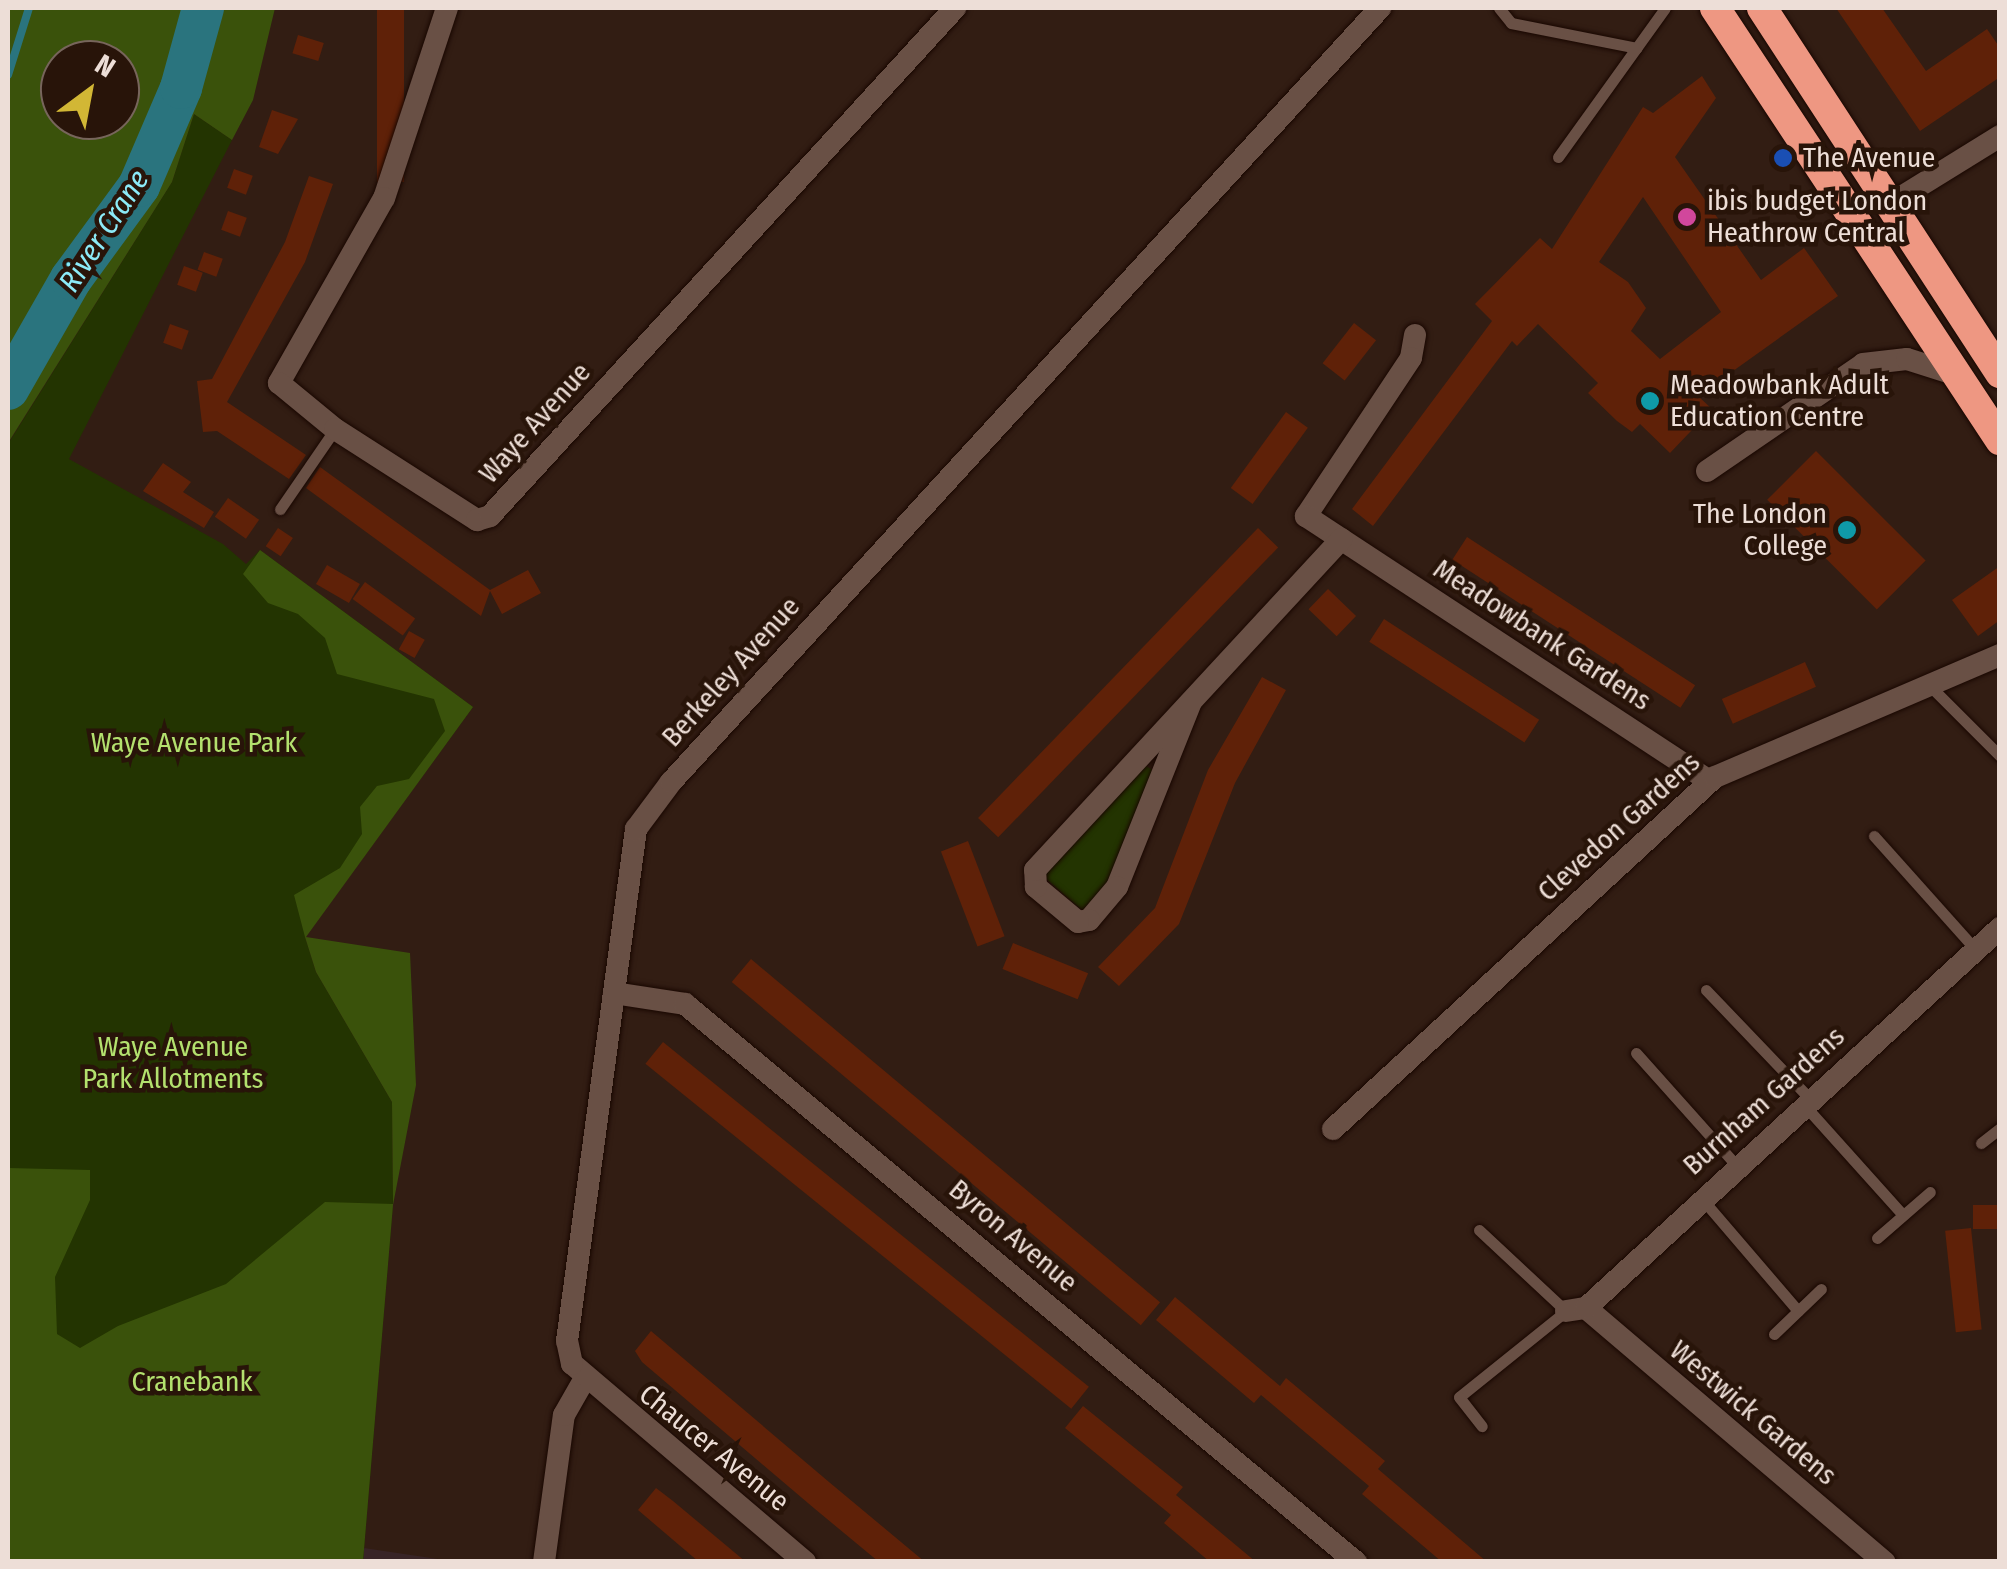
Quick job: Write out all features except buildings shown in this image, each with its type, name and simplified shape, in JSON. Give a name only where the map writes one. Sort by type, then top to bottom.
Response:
[{"type":"highway","points":[[1716,8],[2000,440]]},
{"type":"highway","points":[[1762,8],[2000,373]]},
{"type":"street","name":"Waye Avenue","points":[[448,8],[384,198],[278,383],[335,429],[463,516],[490,516],[955,8]]},
{"type":"street","name":"Berkeley Avenue","points":[[584,1380],[567,1340],[633,842],[648,808],[1380,8]]},
{"type":"street","points":[[1890,204],[2000,136]]},
{"type":"street","points":[[1706,471],[1846,372],[1884,360],[1927,330]]},
{"type":"street","name":"Meadowbank Gardens","points":[[1415,335],[1412,358],[1304,509],[1340,539],[1710,781]]},
{"type":"street","points":[[1884,360],[1924,361],[1957,376]]},
{"type":"street","points":[[1191,702],[1117,888],[1089,920],[1078,922],[1036,887],[1035,870],[1340,539]]},
{"type":"street","name":"Clevedon Gardens","points":[[1332,1129],[1710,781],[2000,655]]},
{"type":"street","name":"Burnham Gardens","points":[[1576,1310],[2000,928]]},
{"type":"street","name":"Byron Avenue","points":[[614,993],[685,1004],[1356,1562]]},
{"type":"street","name":"Westwick Gardens","points":[[1576,1310],[1884,1562]]},
{"type":"street","points":[[544,1562],[564,1415],[584,1380]]},
{"type":"street","name":"Chaucer Avenue","points":[[584,1380],[806,1562]]},
{"type":"lane","points":[[1498,8],[1512,24],[1637,48]]},
{"type":"lane","points":[[1558,156],[1666,8]]},
{"type":"lane","points":[[280,509],[335,429]]},
{"type":"lane","points":[[1930,686],[2000,756]]},
{"type":"lane","points":[[1874,836],[1976,950]]},
{"type":"lane","points":[[1706,990],[1903,1216]]},
{"type":"lane","points":[[1636,1053],[1738,1167]]},
{"type":"lane","points":[[1981,1144],[2000,1128]]},
{"type":"lane","points":[[1877,1238],[1930,1192]]},
{"type":"lane","points":[[1701,1198],[1798,1311]]},
{"type":"lane","points":[[1479,1230],[1576,1310],[1459,1397],[1482,1426]]},
{"type":"lane","points":[[1774,1334],[1821,1289]]},
{"type":"shaded area","points":[[364,1548],[451,1561],[363,1562]]},
{"type":"green space","points":[[8,8],[275,8],[253,100],[232,140],[194,114],[172,182],[8,443]]},
{"type":"green space","points":[[194,114],[232,140],[69,459],[223,544],[246,564],[260,550],[473,707],[305,937],[316,972],[392,1102],[393,1205],[363,1561],[8,1562],[8,444],[172,182]]},
{"type":"green space","name":"Cranebank","points":[[260,550],[473,707],[306,937],[410,953],[416,1085],[393,1205],[363,1561],[8,1561],[8,1168],[90,1170],[90,1200],[55,1277],[57,1334],[80,1348],[118,1326],[226,1284],[325,1202],[393,1204],[392,1102],[316,972],[305,937],[294,895],[340,868],[362,834],[360,807],[377,786],[409,779],[445,731],[434,699],[337,674],[325,638],[298,614],[268,603],[243,574]]},
{"type":"green space","points":[[1146,766],[1153,770],[1109,882],[1083,911],[1043,876]]},
{"type":"waterway","points":[[8,75],[29,8]]},
{"type":"waterway","name":"River Crane","points":[[8,389],[71,279],[139,186],[181,88],[203,8]]},
{"type":"place","name":"The Avenue","points":[[1783,158]]},
{"type":"place","name":"ibis budget London Heathrow Central","points":[[1687,217]]},
{"type":"place","name":"Meadowbank Adult Education Centre","points":[[1650,401]]},
{"type":"place","name":"The London College","points":[[1847,530]]},
{"type":"park label","name":"Waye Avenue Park","points":[[194,743]]},
{"type":"park label","name":"Waye Avenue Park Allotments","points":[[173,1063]]}]
